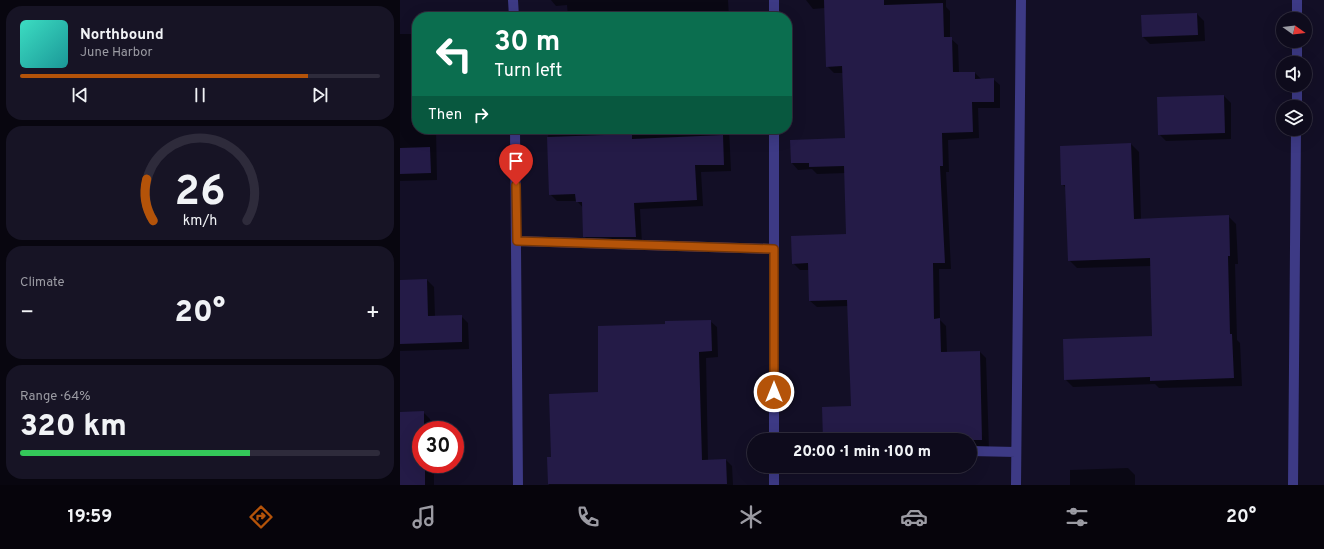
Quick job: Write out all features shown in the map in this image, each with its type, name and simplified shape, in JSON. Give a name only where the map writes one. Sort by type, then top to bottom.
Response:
[{"type":"street","points":[[514,0],[514,12]]},
{"type":"street","points":[[774,0],[774,12]]},
{"type":"street","points":[[1016,485],[1021,0]]},
{"type":"street","points":[[1297,0],[1297,12]]},
{"type":"street","points":[[515,134],[518,485]]},
{"type":"street","points":[[774,134],[774,433]]},
{"type":"street","points":[[1293,485],[1296,136]]},
{"type":"street","points":[[517,241],[774,249]]},
{"type":"street","points":[[977,451],[1016,452]]},
{"type":"street","points":[[774,473],[774,485]]},
{"type":"building","points":[[824,0],[884,0],[884,5],[943,3],[944,37],[952,37],[953,72],[975,72],[975,79],[994,78],[994,102],[972,102],[973,132],[942,133],[943,166],[940,166],[945,263],[933,263],[934,319],[940,318],[941,352],[980,351],[982,440],[977,440],[977,433],[823,433],[822,407],[851,406],[847,300],[809,301],[808,263],[792,264],[791,236],[846,234],[844,166],[809,167],[809,163],[791,163],[790,140],[845,138],[842,66],[826,67]]},
{"type":"building","points":[[1197,13],[1198,35],[1142,37],[1141,15]]},
{"type":"building","points":[[1224,95],[1225,133],[1158,135],[1157,97]]},
{"type":"building","points":[[632,134],[632,139],[723,135],[724,165],[695,165],[697,200],[634,203],[636,237],[583,237],[582,202],[576,202],[575,194],[549,195],[547,137]]},
{"type":"building","points":[[1131,143],[1134,219],[1229,215],[1230,256],[1228,256],[1230,334],[1232,334],[1234,378],[1150,381],[1150,377],[1064,380],[1063,339],[1152,336],[1150,258],[1068,261],[1065,185],[1061,185],[1060,146]]},
{"type":"building","points":[[430,147],[431,173],[400,174],[400,148]]},
{"type":"building","points":[[427,279],[428,316],[462,315],[462,342],[400,344],[400,280]]},
{"type":"building","points":[[711,320],[712,351],[699,352],[702,460],[726,459],[727,484],[548,484],[547,457],[551,457],[549,394],[598,392],[598,326],[665,324],[665,321]]},
{"type":"building","points":[[424,411],[424,421],[412,421],[412,473],[425,473],[425,485],[400,485],[400,412]]},
{"type":"route","points":[[516,185],[517,241],[774,249],[774,392]]}]
